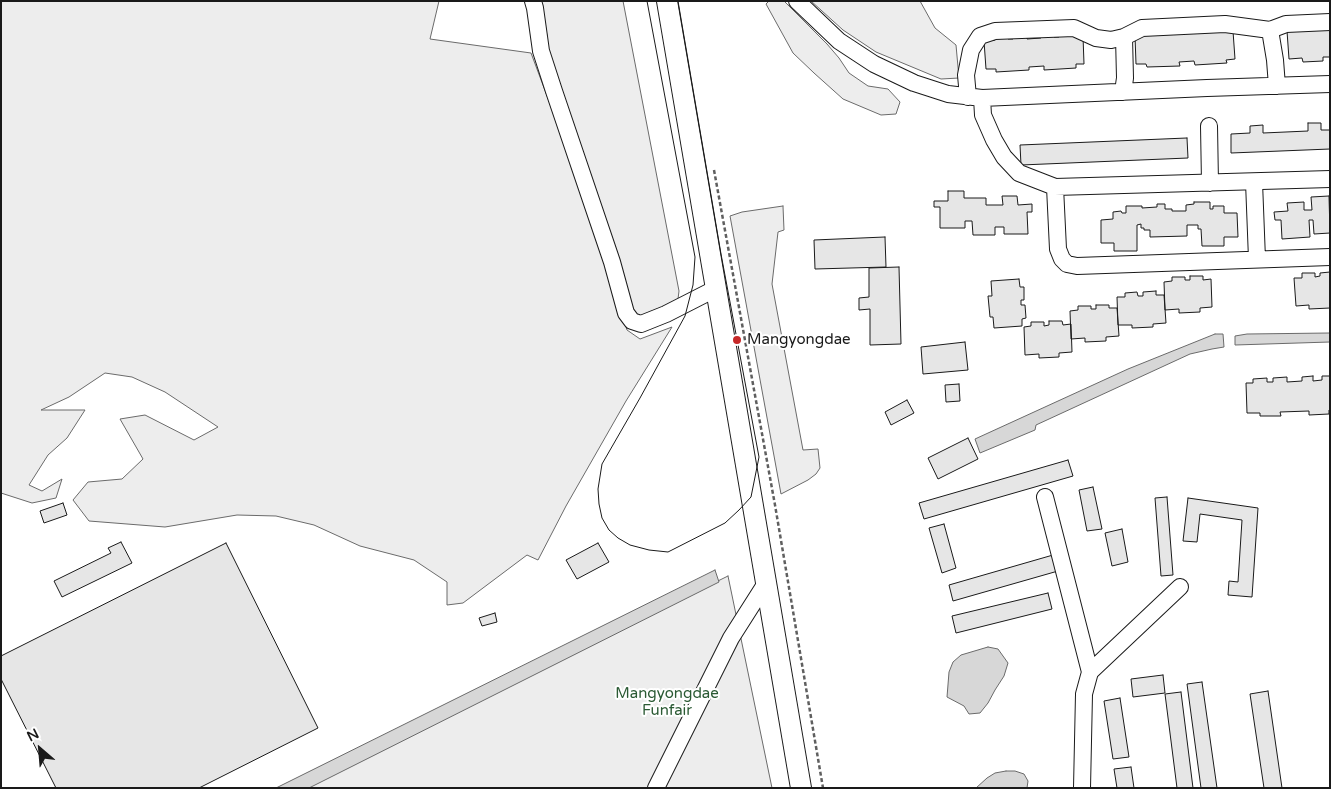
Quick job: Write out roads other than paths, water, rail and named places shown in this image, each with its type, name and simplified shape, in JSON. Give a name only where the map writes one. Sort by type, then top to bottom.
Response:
[{"type":"main road","points":[[667,1],[801,788]]},
{"type":"street","points":[[533,1],[544,59],[612,262],[626,313],[632,321],[641,324],[666,314],[715,289]]},
{"type":"street","points":[[797,1],[839,41],[874,64],[914,82],[948,94],[975,97],[1330,84]]},
{"type":"street","points":[[1330,22],[1286,24],[1270,30],[1225,24],[1142,28],[1111,40],[1096,38],[1074,28],[994,31],[980,36],[972,50],[966,75],[994,140],[1004,157],[1019,173],[1055,186],[1330,179]]},
{"type":"street","points":[[1270,30],[1277,86]]},
{"type":"street","points":[[1123,92],[1124,36]]},
{"type":"street","points":[[1209,126],[1210,183]]},
{"type":"street","points":[[1254,182],[1257,259]]},
{"type":"street","points":[[1055,186],[1058,249],[1062,259],[1068,264],[1077,266],[1330,256]]},
{"type":"street","points":[[1045,496],[1090,672],[1084,694],[1082,788]]},
{"type":"street","points":[[656,788],[731,638],[766,583]]},
{"type":"street","points":[[1090,672],[1180,587]]},
{"type":"tram line","points":[[647,1],[695,257],[693,285],[685,316],[602,464],[598,489],[602,518],[609,530],[630,545],[668,552],[725,523],[739,510],[751,497],[759,457],[721,254],[678,1]]},
{"type":"place","name":"Mangyongdae","points":[[737,340]]},
{"type":"park label","name":"Mangyongdae Funfair","points":[[667,702]]}]
